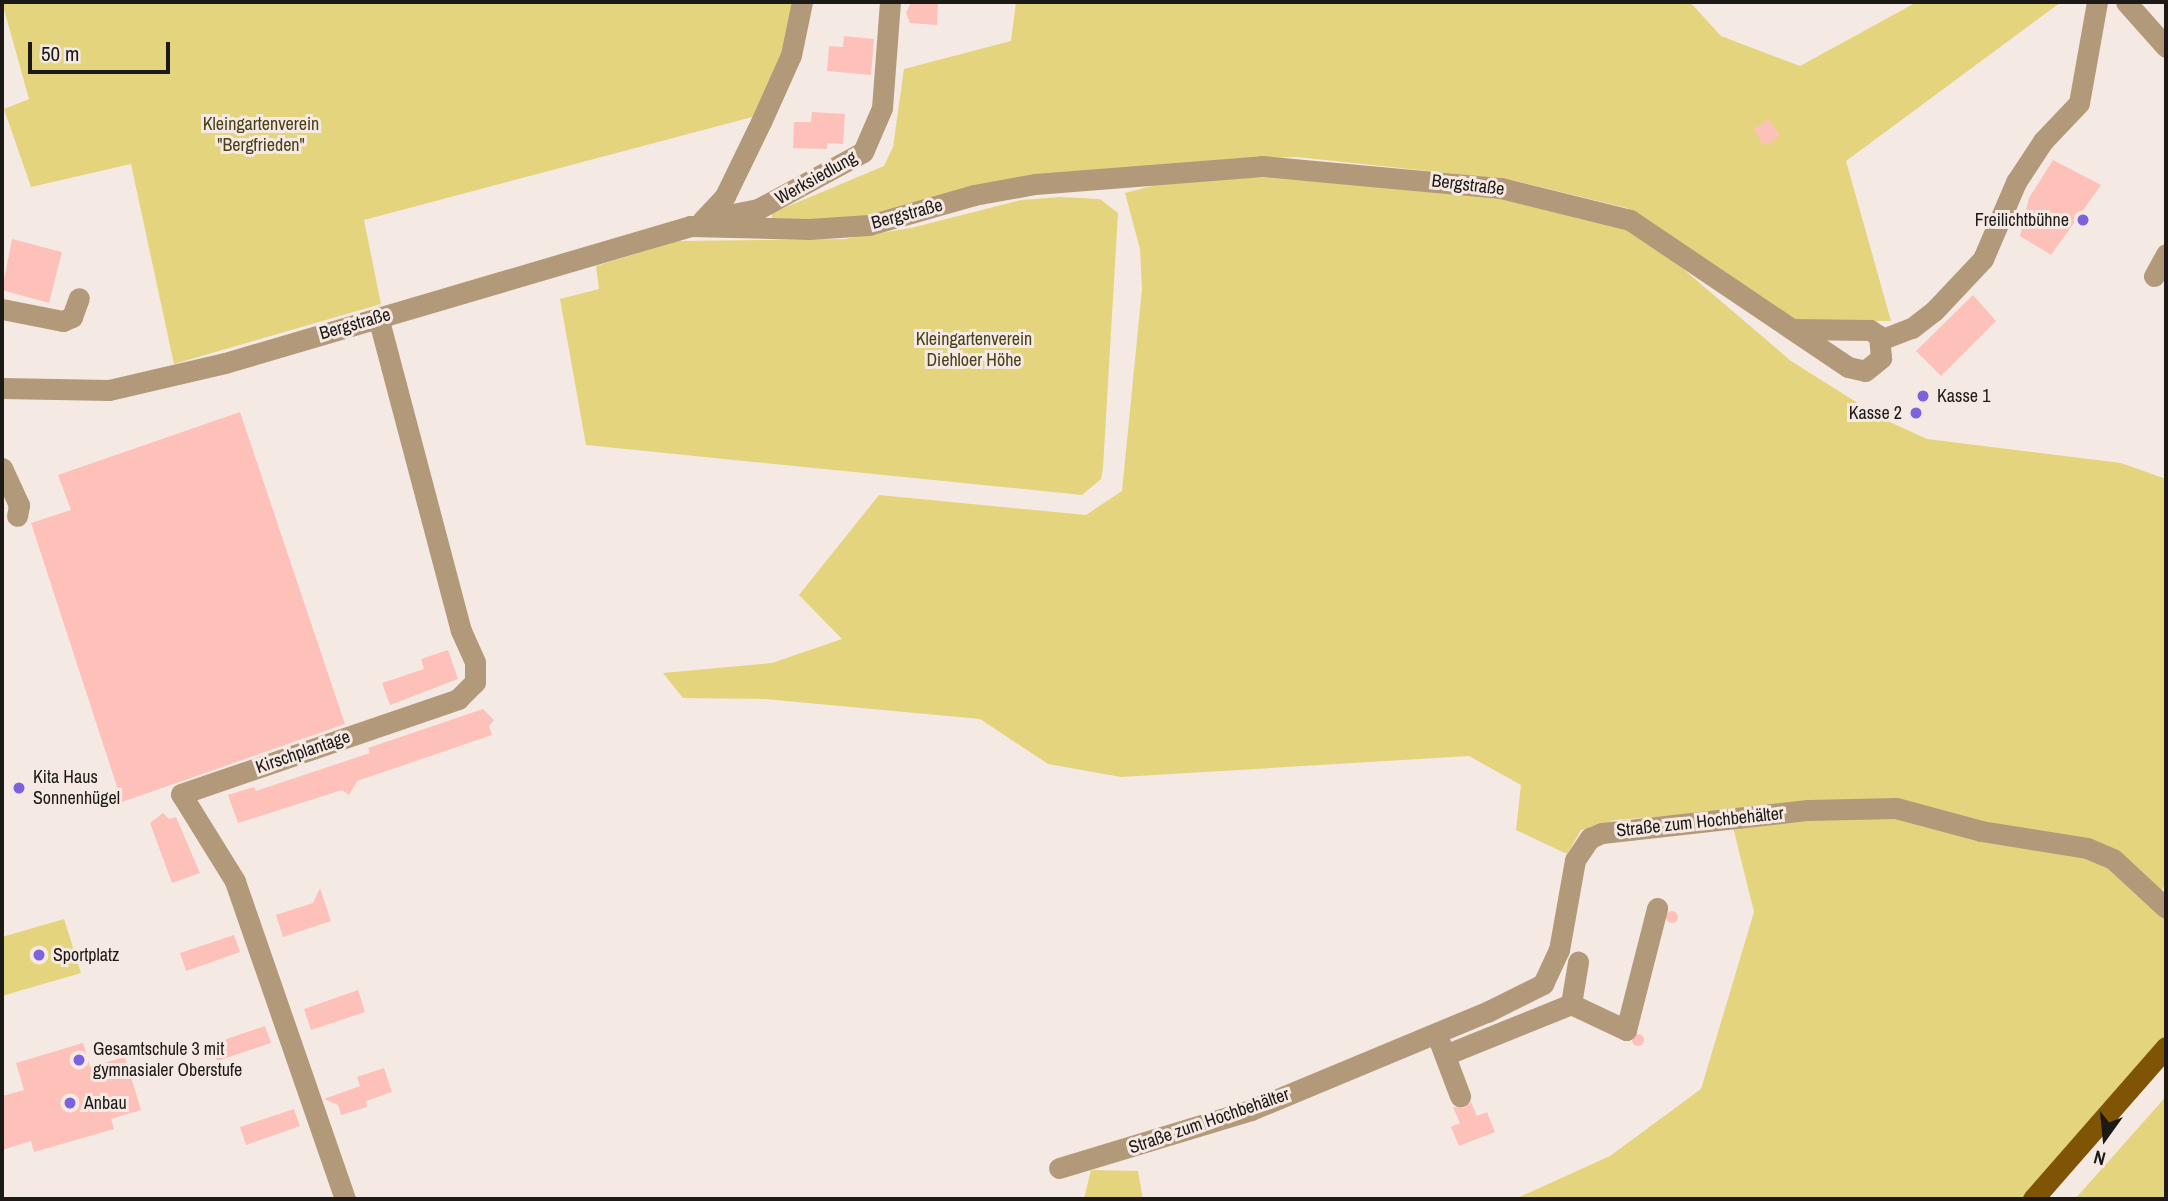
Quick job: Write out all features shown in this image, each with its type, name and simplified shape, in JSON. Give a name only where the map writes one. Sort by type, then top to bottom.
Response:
[{"type":"main road","points":[[2033,1199],[2166,1046]]},
{"type":"street","points":[[696,224],[725,196],[761,122],[791,55],[802,2]]},
{"type":"street","name":"Werksiedlung","points":[[696,224],[758,209],[863,152],[882,108],[890,2]]},
{"type":"street","points":[[1793,329],[1863,330],[1880,340],[1905,331],[1956,293],[1983,258],[2016,182],[2043,141],[2079,103],[2097,2]]},
{"type":"street","points":[[2126,2],[2166,47]]},
{"type":"street","name":"Bergstraße","points":[[2,388],[109,390],[225,363],[696,224],[809,229],[869,225],[974,195],[1035,184],[1294,167],[1501,188],[1630,220],[1858,371],[1872,368],[1881,358],[1880,340]]},
{"type":"street","points":[[2154,276],[2166,254]]},
{"type":"street","points":[[2,309],[63,321],[72,317],[79,298]]},
{"type":"street","name":"Kirschplantage","points":[[345,1199],[235,881],[181,794],[458,699],[475,682],[475,662],[461,631],[378,317]]},
{"type":"street","points":[[2,468],[19,505],[17,516]]},
{"type":"street","name":"Straße zum Hochbehälter","points":[[1059,1168],[1251,1110],[1435,1033],[1543,984],[1559,950],[1570,874],[1580,849],[1590,838],[1632,827],[1896,808],[1981,831],[2087,848],[2113,859],[2166,908]]},
{"type":"street","points":[[1445,1055],[1571,1004],[1626,1030],[1657,908]]},
{"type":"street","points":[[1571,1004],[1578,962]]},
{"type":"street","points":[[1435,1033],[1460,1096]]},
{"type":"green space","name":"Kleingartenverein \"Bergfrieden\"","points":[[2,2],[795,2],[783,53],[756,116],[364,220],[381,304],[174,364],[131,164],[31,187],[4,109],[29,99]]},
{"type":"green space","points":[[1016,2],[1690,2],[1721,36],[1800,66],[1917,2],[2061,2],[1846,161],[1891,321],[1794,321],[1640,232],[1791,361],[1883,419],[1927,439],[2121,463],[2166,479],[2166,882],[2162,890],[2166,907],[2166,1049],[2037,1199],[1515,1199],[1610,1156],[1701,1089],[1754,912],[1729,811],[1615,820],[1581,830],[1567,854],[1516,830],[1521,785],[1469,756],[1121,777],[1048,764],[980,719],[765,699],[683,698],[663,673],[772,663],[842,639],[799,595],[879,495],[1086,515],[1122,491],[1142,289],[1140,249],[1125,193],[1156,185],[1256,177],[1500,196],[1636,230],[1644,217],[1627,208],[1512,180],[1297,157],[1240,159],[868,217],[772,221],[772,213],[884,166],[893,147],[904,69],[1011,41]]},
{"type":"green space","name":"Kleingartenverein Diehloer Höhe","points":[[1060,197],[1100,199],[1118,213],[1103,468],[1101,479],[1082,495],[586,445],[560,299],[599,289],[596,266],[678,241],[844,239],[911,228],[1021,200]]},
{"type":"green space","name":"Sportplatz","points":[[64,919],[81,973],[2,996],[2,937]]},
{"type":"green space","points":[[2166,1095],[2166,1199],[2075,1199],[2162,1101]]},
{"type":"green space","points":[[1091,1170],[1138,1171],[1143,1199],[1084,1199]]},
{"type":"building","points":[[911,2],[938,2],[937,25],[910,23],[906,13]]},
{"type":"building","points":[[844,36],[874,39],[871,75],[827,71],[829,46],[843,47]]},
{"type":"building","points":[[812,112],[845,114],[843,144],[827,143],[827,149],[793,148],[794,122],[811,122]]},
{"type":"building","points":[[1769,119],[1780,136],[1764,146],[1754,129]]},
{"type":"building","points":[[2053,160],[2101,185],[2051,255],[2020,236],[2029,198]]},
{"type":"building","points":[[12,239],[62,252],[49,303],[2,290]]},
{"type":"building","points":[[1973,295],[1996,321],[1941,376],[1916,351]]},
{"type":"building","points":[[240,412],[345,724],[122,802],[31,523],[71,510],[58,475]]},
{"type":"building","points":[[448,650],[458,679],[390,705],[382,683],[424,669],[421,659]]},
{"type":"building","points":[[483,709],[494,720],[489,726],[492,735],[357,781],[349,795],[342,790],[238,823],[228,795],[254,787],[256,791],[370,753],[368,748]]},
{"type":"building","points":[[163,813],[169,819],[176,817],[200,873],[172,883],[150,823]]},
{"type":"building","points":[[320,888],[331,921],[283,937],[276,915],[313,903]]},
{"type":"building","points":[[1672,911],[1678,917],[1672,923],[1666,917]]},
{"type":"building","points":[[234,935],[240,952],[186,971],[180,953]]},
{"type":"building","points":[[358,990],[365,1012],[311,1030],[304,1009]]},
{"type":"building","points":[[265,1026],[271,1043],[217,1061],[212,1044]]},
{"type":"building","points":[[1638,1034],[1644,1040],[1638,1046],[1632,1040]]},
{"type":"building","name":"Anbau","points":[[83,1043],[90,1067],[125,1057],[141,1110],[111,1119],[114,1129],[34,1152],[31,1141],[2,1150],[2,1096],[24,1090],[16,1063]]},
{"type":"building","points":[[384,1068],[392,1092],[366,1101],[367,1107],[341,1115],[338,1105],[324,1099],[360,1086],[357,1077]]},
{"type":"building","points":[[1471,1102],[1477,1116],[1487,1112],[1495,1132],[1459,1146],[1451,1127],[1460,1123],[1453,1107],[1464,1108]]},
{"type":"building","points":[[294,1109],[300,1126],[246,1145],[240,1127]]},
{"type":"place","name":"Freilichtbühne","points":[[2083,220]]},
{"type":"place","name":"Kasse 1","points":[[1923,396]]},
{"type":"place","name":"Kasse 2","points":[[1916,413]]},
{"type":"place","name":"Kita Haus Sonnenhügel","points":[[19,788]]},
{"type":"place","name":"Sportplatz","points":[[39,955]]},
{"type":"place","name":"Gesamtschule 3 mit gymnasialer Oberstufe","points":[[79,1060]]},
{"type":"place","name":"Anbau","points":[[70,1103]]}]
